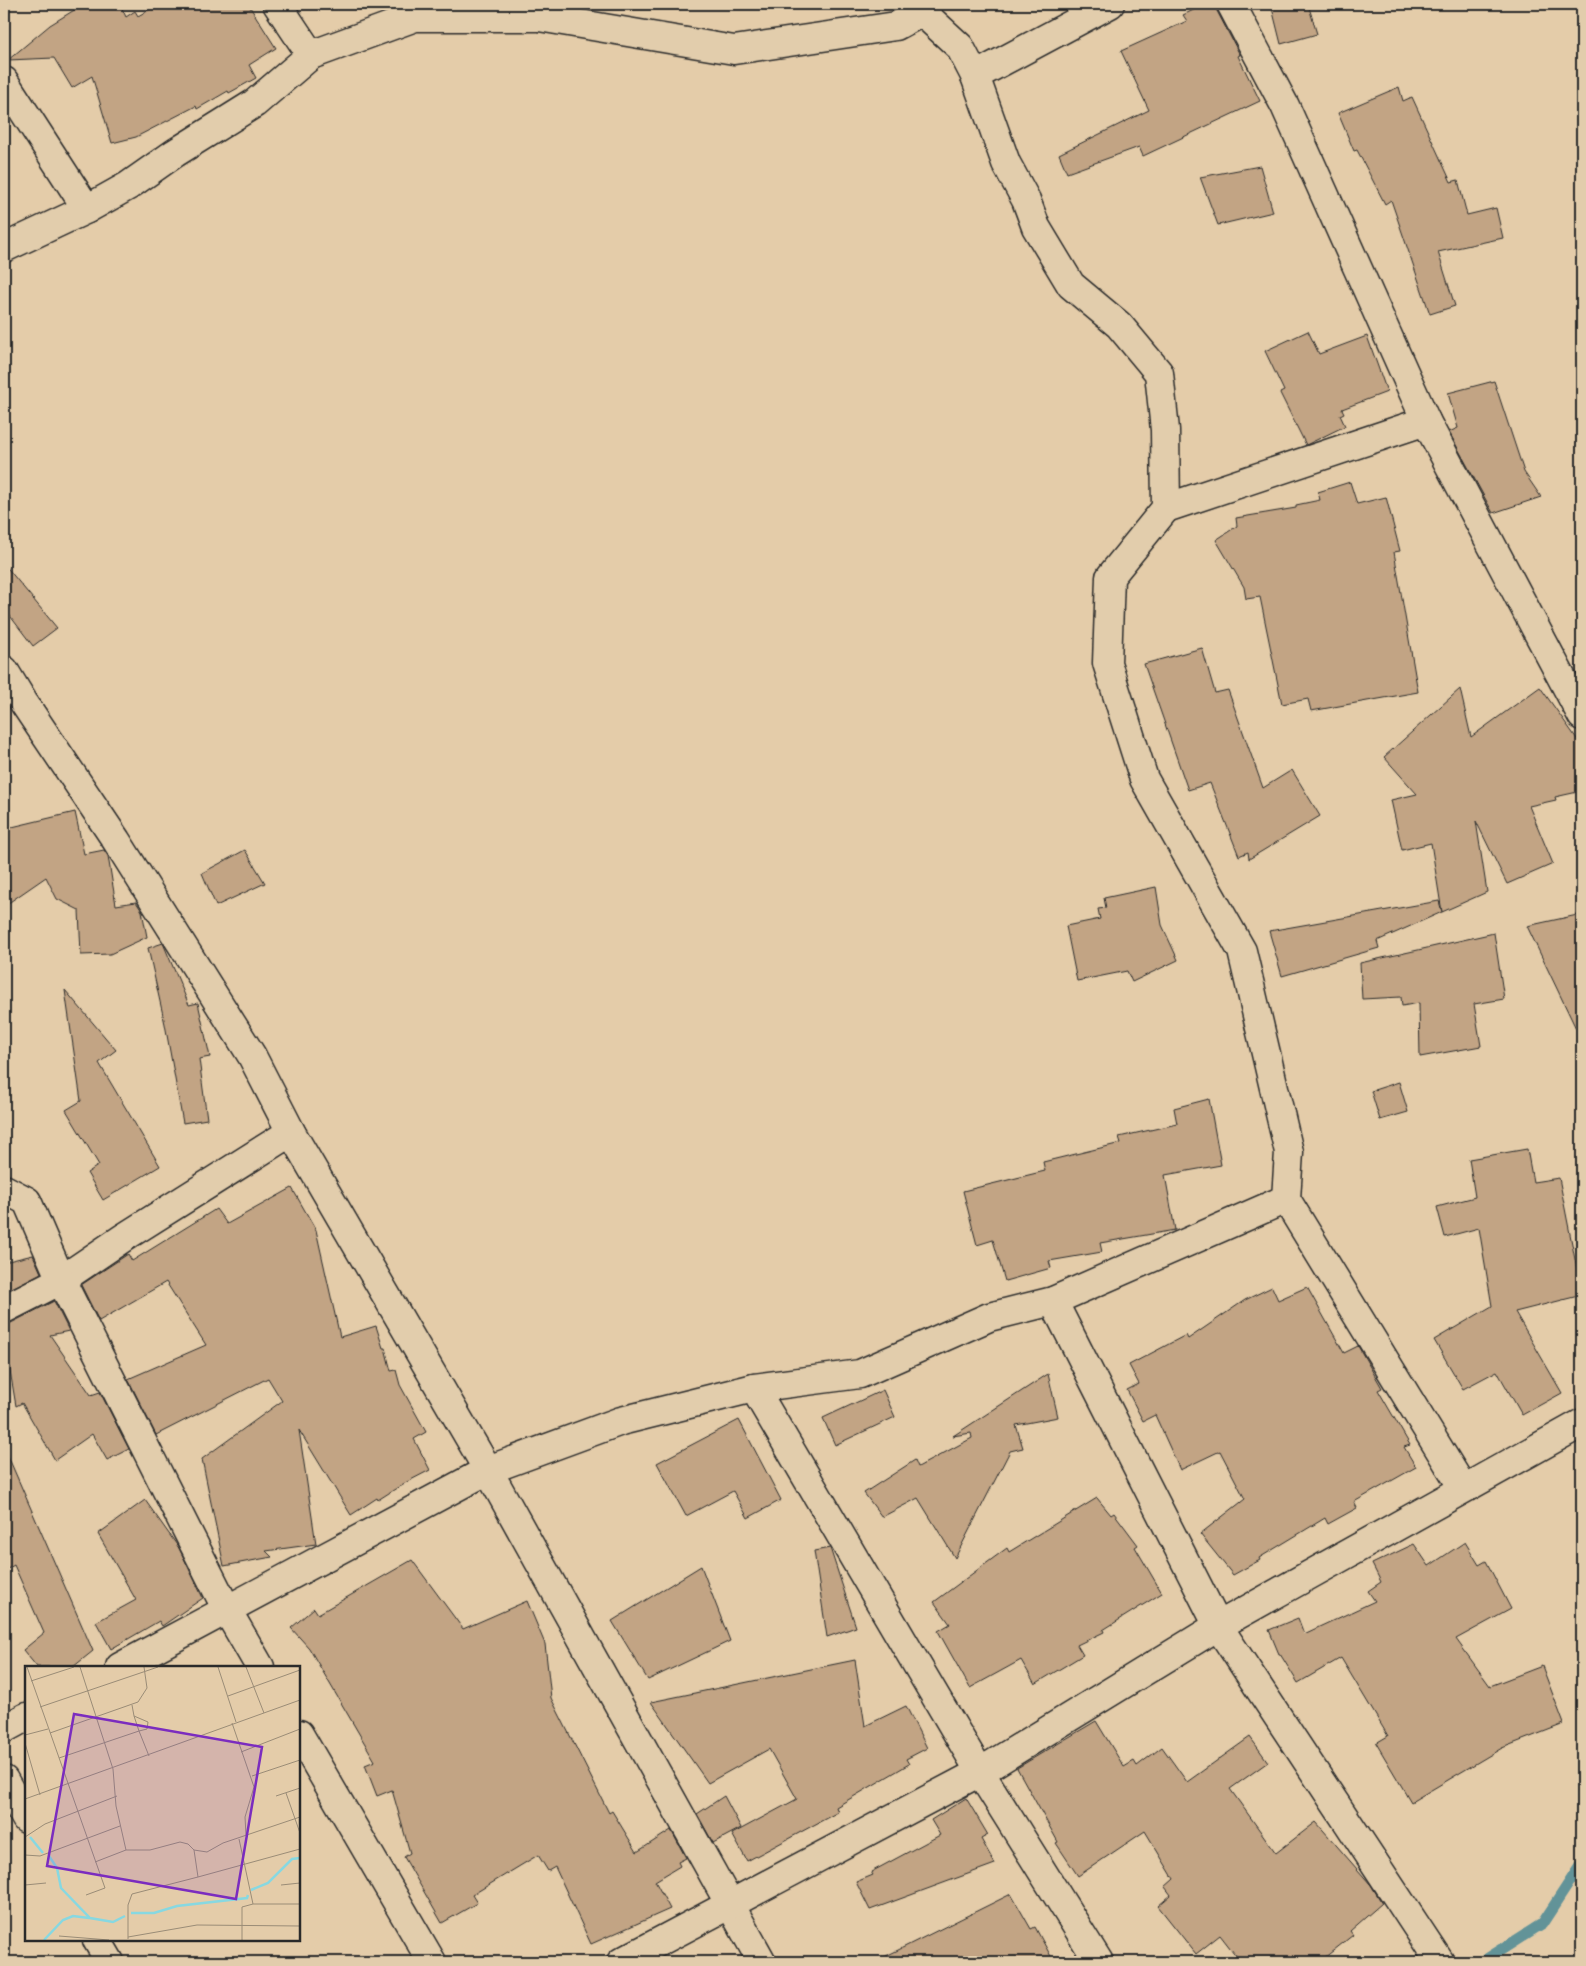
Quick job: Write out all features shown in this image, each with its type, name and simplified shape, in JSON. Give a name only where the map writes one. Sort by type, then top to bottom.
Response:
[{"type":"street","points":[[277,4],[311,55]]},
{"type":"street","points":[[975,76],[1110,4]]},
{"type":"street","points":[[1231,4],[1284,106],[1426,421],[1582,716]]},
{"type":"street","points":[[4,248],[87,209],[128,186],[175,153],[255,103],[311,55],[414,17],[539,17],[734,50],[896,26],[920,8],[960,47],[975,76],[1006,163],[1026,200],[1036,227],[1070,285],[1119,324],[1159,373],[1165,430],[1166,508]]},
{"type":"street","points":[[4,81],[87,209]]},
{"type":"street","points":[[1426,421],[1166,508],[1110,577],[1107,663],[1144,779],[1242,950],[1289,1152],[1286,1199],[1463,1488]]},
{"type":"street","points":[[4,670],[116,840],[252,1056],[291,1132],[488,1470],[762,1962]]},
{"type":"street","points":[[4,1309],[61,1280],[123,1238],[291,1132]]},
{"type":"street","points":[[4,1189],[27,1201],[61,1280],[227,1610],[259,1666]]},
{"type":"street","points":[[122,1666],[488,1470],[621,1421],[754,1388],[860,1374],[989,1317],[1053,1301],[1286,1199]]},
{"type":"street","points":[[1053,1301],[1218,1626],[1440,1962]]},
{"type":"street","points":[[754,1388],[980,1772],[1099,1962]]},
{"type":"street","points":[[621,1962],[870,1832],[980,1772],[1218,1626],[1582,1423]]},
{"type":"street","points":[[4,1730],[25,1719]]},
{"type":"street","points":[[300,1736],[432,1962]]},
{"type":"street","points":[[4,1780],[25,1817]]},
{"type":"street","points":[[98,1941],[110,1962]]},
{"type":"building","points":[[84,4],[120,4],[126,17],[135,11],[138,16],[159,4],[248,4],[276,48],[249,65],[256,78],[229,93],[228,91],[197,109],[196,106],[136,137],[112,143],[92,76],[72,88],[54,58],[8,60],[50,25]]},
{"type":"building","points":[[1206,4],[1215,4],[1260,101],[1143,156],[1139,147],[1067,173],[1059,154],[1149,110],[1121,51],[1187,21],[1183,15]]},
{"type":"building","points":[[1271,4],[1308,4],[1317,34],[1281,44]]},
{"type":"building","points":[[1399,87],[1403,101],[1412,97],[1451,182],[1458,180],[1467,215],[1496,208],[1503,238],[1438,252],[1455,306],[1430,314],[1391,200],[1385,204],[1357,150],[1354,151],[1338,113]]},
{"type":"building","points":[[1260,166],[1273,212],[1218,225],[1200,177]]},
{"type":"building","points":[[1308,331],[1319,354],[1367,336],[1387,392],[1342,409],[1344,413],[1340,415],[1345,426],[1306,445],[1280,393],[1284,391],[1265,351]]},
{"type":"building","points":[[1494,381],[1524,472],[1541,497],[1493,513],[1449,432],[1458,428],[1448,393]]},
{"type":"building","points":[[1350,482],[1357,504],[1386,497],[1400,551],[1394,552],[1418,692],[1311,711],[1308,699],[1282,704],[1260,597],[1246,599],[1244,587],[1216,540],[1237,526],[1236,518],[1296,508],[1296,505],[1320,500],[1318,492]]},
{"type":"building","points":[[4,564],[57,628],[33,646],[4,608]]},
{"type":"building","points":[[1202,648],[1215,693],[1228,690],[1263,788],[1292,770],[1320,816],[1249,859],[1248,852],[1239,856],[1210,783],[1188,790],[1144,664]]},
{"type":"building","points":[[1540,687],[1582,746],[1582,791],[1555,797],[1556,800],[1529,806],[1553,864],[1507,884],[1476,821],[1487,892],[1442,912],[1431,843],[1402,850],[1391,800],[1417,794],[1384,757],[1460,689],[1471,737]]},
{"type":"building","points":[[75,812],[84,854],[104,850],[108,856],[116,905],[136,902],[142,911],[147,937],[110,954],[81,955],[79,910],[57,899],[46,877],[4,906],[4,833],[12,827]]},
{"type":"building","points":[[245,850],[265,883],[216,906],[202,873]]},
{"type":"building","points":[[1156,887],[1162,925],[1178,960],[1132,982],[1127,971],[1077,981],[1066,926],[1100,919],[1098,909],[1106,908],[1104,898]]},
{"type":"building","points":[[1439,901],[1442,912],[1377,941],[1379,948],[1282,976],[1269,931]]},
{"type":"building","points":[[1582,914],[1582,1041],[1527,926]]},
{"type":"building","points":[[1494,933],[1504,999],[1474,1004],[1481,1046],[1420,1057],[1419,1003],[1402,1006],[1401,997],[1362,999],[1360,963]]},
{"type":"building","points":[[163,943],[189,1005],[198,1003],[210,1057],[199,1059],[207,1119],[183,1123],[165,1024],[148,948]]},
{"type":"building","points":[[65,990],[116,1050],[99,1063],[160,1166],[103,1200],[87,1173],[99,1165],[66,1110],[81,1101]]},
{"type":"building","points":[[1399,1082],[1408,1112],[1380,1120],[1371,1091]]},
{"type":"building","points":[[1209,1099],[1221,1165],[1165,1175],[1175,1230],[1100,1243],[1102,1252],[1049,1261],[1051,1268],[1005,1281],[993,1240],[977,1245],[963,1191],[1045,1171],[1043,1162],[1121,1143],[1119,1137],[1177,1124],[1174,1108]]},
{"type":"building","points":[[1527,1149],[1533,1182],[1559,1178],[1582,1295],[1515,1312],[1562,1393],[1522,1415],[1497,1371],[1463,1389],[1434,1340],[1492,1306],[1479,1228],[1445,1237],[1437,1207],[1475,1197],[1469,1159]]},
{"type":"building","points":[[292,1188],[316,1230],[340,1337],[376,1326],[383,1348],[385,1348],[391,1371],[396,1370],[400,1385],[426,1432],[414,1439],[430,1470],[378,1500],[377,1498],[351,1515],[299,1430],[316,1544],[266,1551],[272,1557],[224,1566],[202,1459],[282,1401],[268,1378],[156,1435],[128,1379],[206,1345],[166,1282],[99,1321],[81,1285],[128,1254],[132,1261],[216,1209],[227,1224]]},
{"type":"building","points":[[33,1255],[41,1273],[4,1292],[4,1262]]},
{"type":"building","points":[[1272,1287],[1278,1300],[1307,1287],[1344,1353],[1358,1346],[1382,1388],[1378,1390],[1410,1445],[1404,1447],[1416,1467],[1354,1502],[1357,1508],[1328,1524],[1325,1518],[1233,1575],[1200,1534],[1245,1499],[1220,1451],[1180,1470],[1155,1415],[1143,1421],[1127,1390],[1139,1384],[1129,1365],[1186,1335],[1188,1339],[1245,1300]]},
{"type":"building","points":[[54,1301],[69,1331],[50,1335],[91,1395],[100,1392],[129,1449],[107,1460],[92,1434],[55,1460],[22,1403],[16,1406],[4,1325]]},
{"type":"building","points":[[1048,1374],[1058,1417],[1016,1425],[1023,1448],[1010,1451],[955,1558],[918,1498],[882,1517],[864,1493],[915,1460],[918,1467],[972,1438],[971,1433],[953,1436]]},
{"type":"building","points":[[883,1390],[895,1417],[835,1445],[823,1418]]},
{"type":"building","points":[[739,1420],[781,1500],[748,1518],[733,1491],[686,1516],[657,1463]]},
{"type":"building","points":[[4,1447],[93,1651],[74,1666],[36,1666],[23,1650],[44,1633],[14,1565],[4,1571]]},
{"type":"building","points":[[1097,1498],[1111,1515],[1114,1513],[1138,1545],[1135,1547],[1162,1593],[1103,1630],[1104,1632],[1077,1645],[1083,1655],[1035,1684],[1021,1660],[970,1688],[938,1631],[950,1624],[934,1602],[1007,1548],[1009,1552]]},
{"type":"building","points":[[145,1500],[179,1548],[203,1598],[162,1626],[159,1621],[111,1649],[96,1622],[136,1600],[98,1534]]},
{"type":"building","points":[[1465,1542],[1479,1565],[1486,1561],[1511,1609],[1456,1639],[1490,1686],[1542,1666],[1564,1724],[1502,1748],[1411,1802],[1376,1743],[1388,1736],[1341,1658],[1298,1683],[1279,1654],[1269,1630],[1298,1618],[1304,1634],[1375,1601],[1368,1591],[1381,1582],[1372,1564],[1414,1544],[1429,1566]]},
{"type":"building","points":[[830,1548],[856,1627],[827,1637],[814,1551]]},
{"type":"building","points":[[412,1560],[463,1629],[527,1601],[545,1644],[551,1698],[609,1813],[612,1811],[637,1852],[671,1830],[686,1858],[678,1862],[680,1866],[655,1881],[670,1909],[591,1944],[555,1867],[548,1871],[538,1855],[472,1895],[477,1903],[442,1923],[404,1857],[410,1853],[392,1790],[377,1796],[365,1765],[375,1761],[309,1648],[291,1628],[314,1608],[318,1614]]},
{"type":"building","points":[[701,1566],[730,1641],[648,1680],[612,1621]]},
{"type":"building","points":[[855,1660],[865,1726],[906,1706],[927,1748],[906,1759],[909,1764],[836,1807],[838,1812],[747,1861],[732,1834],[797,1799],[769,1749],[708,1783],[651,1702]]},
{"type":"building","points":[[1096,1721],[1124,1767],[1134,1761],[1137,1766],[1162,1747],[1187,1782],[1250,1737],[1268,1762],[1230,1789],[1276,1853],[1316,1822],[1371,1885],[1382,1903],[1350,1931],[1353,1935],[1319,1962],[1241,1962],[1220,1935],[1196,1954],[1158,1906],[1171,1895],[1165,1887],[1174,1879],[1145,1831],[1078,1876],[1056,1843],[1058,1842],[1017,1768]]},
{"type":"building","points":[[724,1796],[741,1828],[713,1843],[697,1814]]},
{"type":"building","points":[[966,1798],[988,1835],[981,1839],[995,1864],[870,1910],[856,1882],[873,1875],[871,1872],[940,1835],[931,1820]]},
{"type":"building","points":[[1011,1894],[1031,1929],[1035,1927],[1054,1962],[874,1962]]},
{"type":"waterway","points":[[1482,1962],[1542,1924],[1582,1863]]}]
